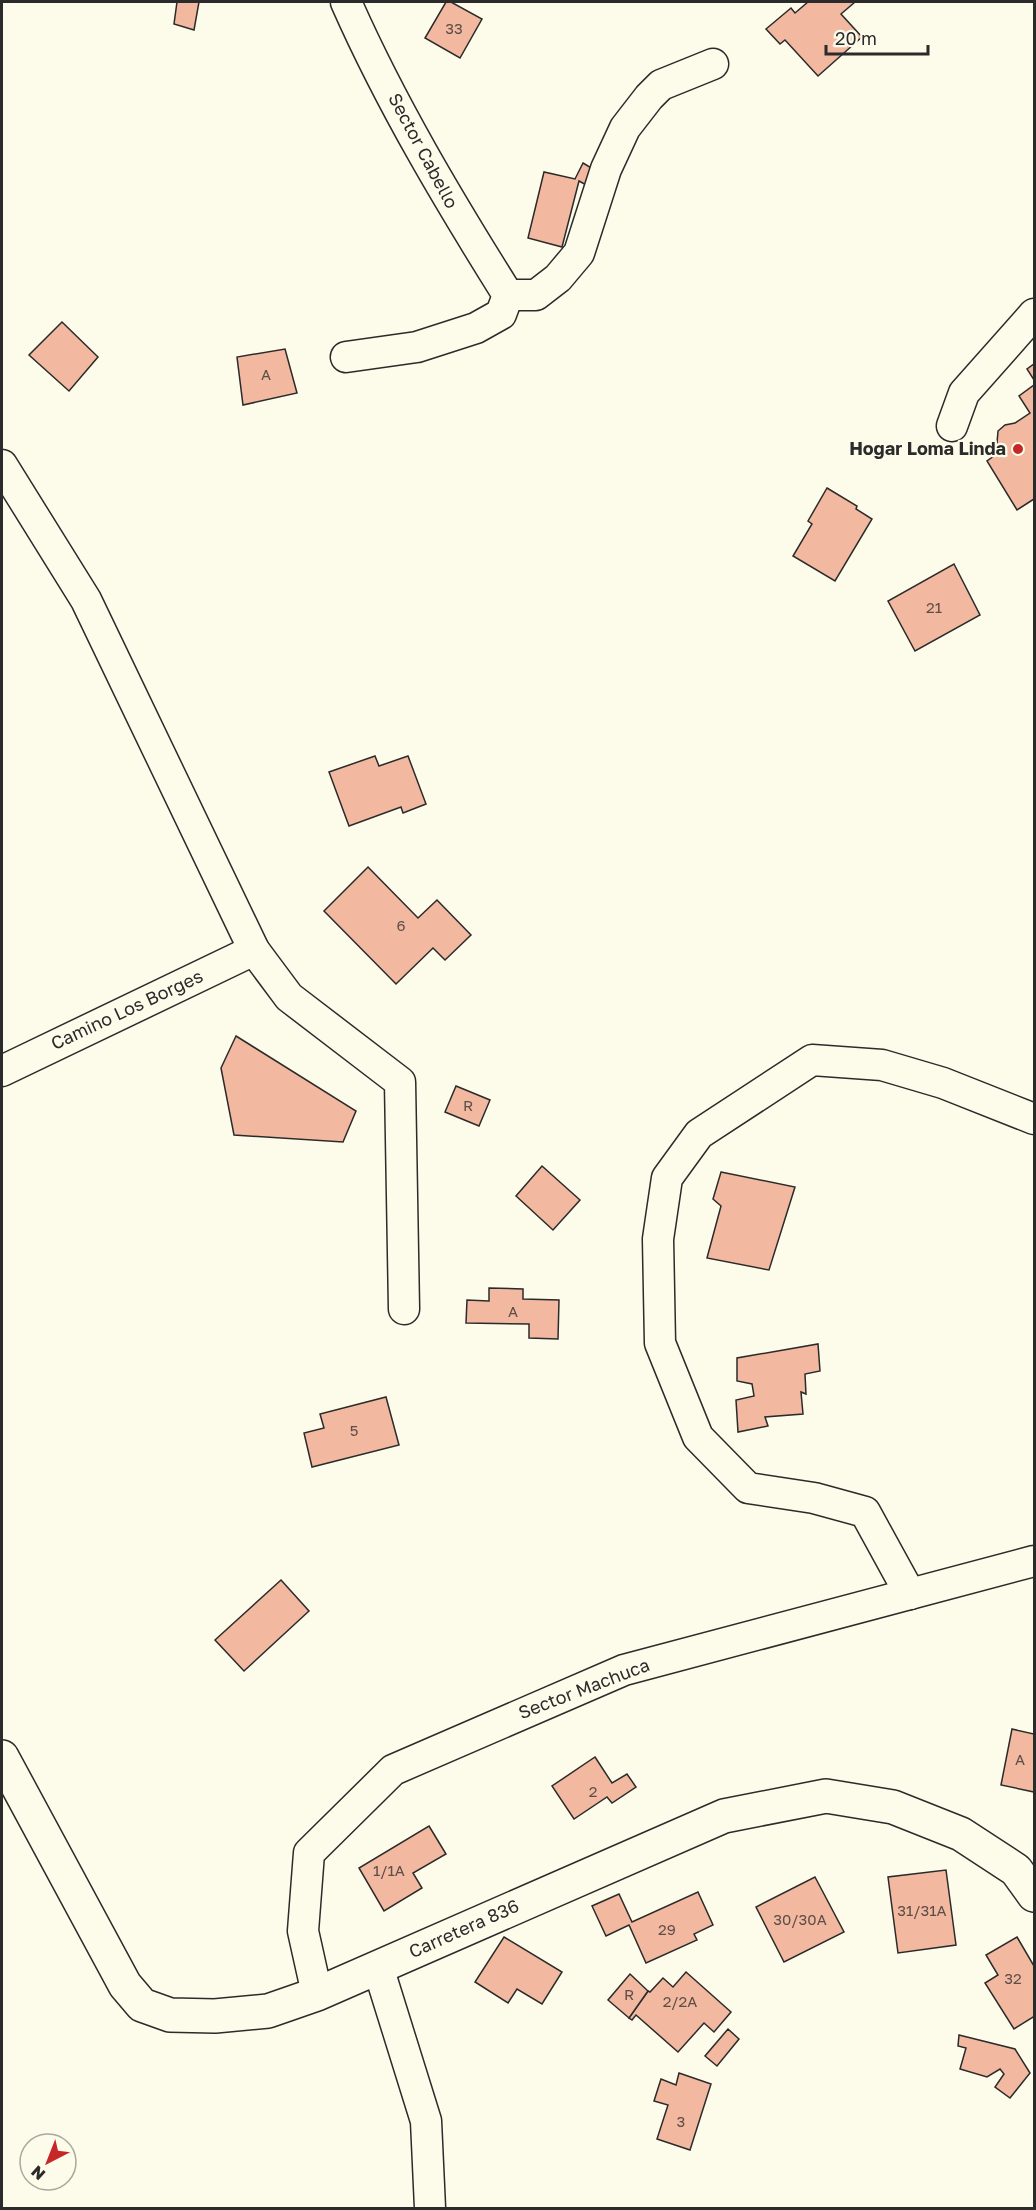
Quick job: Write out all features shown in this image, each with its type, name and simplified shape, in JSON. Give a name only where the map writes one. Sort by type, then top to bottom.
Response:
[{"type":"street","name":"Sector Cabello","points":[[346,2],[399,108],[452,206],[508,295]]},
{"type":"street","points":[[346,357],[417,347],[476,328],[501,314],[508,295],[536,295],[558,278],[579,253],[606,169],[625,128],[649,97],[662,85],[714,64]]},
{"type":"street","points":[[952,426],[964,393],[1035,314]]},
{"type":"street","points":[[2,465],[86,600],[254,950],[289,997],[400,1082],[404,1309]]},
{"type":"street","name":"Camino Los Borges","points":[[2,1071],[254,950]]},
{"type":"street","points":[[910,1594],[865,1512],[814,1498],[748,1488],[698,1437],[660,1344],[658,1239],[668,1178],[699,1134],[812,1060],[882,1065],[943,1083],[1035,1119]]},
{"type":"street","name":"Sector Machuca","points":[[317,1994],[303,1931],[309,1853],[393,1770],[624,1670],[1035,1561]]},
{"type":"street","name":"Carretera 836","points":[[2,1757],[125,1985],[142,2004],[170,2015],[215,2016],[268,2012],[317,1994],[724,1816],[826,1796],[893,1807],[961,1834],[1016,1870],[1035,1895]]},
{"type":"street","points":[[378,1967],[426,2121],[430,2208]]},
{"type":"building","points":[[177,2],[199,2],[194,30],[174,24]]},
{"type":"building","points":[[446,2],[451,2],[482,19],[460,58],[425,38]]},
{"type":"building","points":[[808,2],[855,2],[841,14],[862,37],[818,76],[785,40],[780,44],[766,29],[791,8],[795,13]]},
{"type":"building","points":[[583,163],[598,172],[588,186],[579,181],[562,247],[528,238],[544,172],[575,179]]},
{"type":"building","points":[[62,322],[98,357],[69,391],[29,355]]},
{"type":"building","points":[[285,349],[297,393],[243,405],[237,357]]},
{"type":"building","points":[[1034,364],[1034,380],[1027,369]]},
{"type":"building","name":"Hogar Loma Linda","points":[[1034,385],[1034,499],[1017,510],[987,461],[1002,450],[997,443],[998,431],[1030,413],[1019,396]]},
{"type":"building","points":[[827,488],[857,506],[856,509],[872,519],[835,581],[793,556],[812,524],[808,521]]},
{"type":"building","points":[[954,564],[980,615],[915,651],[888,601]]},
{"type":"building","points":[[375,756],[379,766],[408,756],[426,804],[403,813],[401,807],[349,826],[329,772]]},
{"type":"building","points":[[368,867],[418,918],[437,900],[471,935],[445,960],[433,948],[396,984],[324,911]]},
{"type":"building","points":[[236,1036],[356,1111],[343,1142],[234,1135],[221,1068]]},
{"type":"building","points":[[456,1086],[490,1100],[479,1126],[445,1112]]},
{"type":"building","points":[[542,1166],[580,1200],[553,1230],[516,1196]]},
{"type":"building","points":[[721,1172],[795,1187],[769,1270],[707,1258],[721,1206],[713,1199]]},
{"type":"building","points":[[489,1288],[523,1289],[523,1299],[559,1300],[558,1339],[529,1338],[529,1324],[466,1323],[467,1300],[489,1301]]},
{"type":"building","points":[[818,1344],[820,1371],[805,1374],[806,1394],[801,1392],[803,1414],[765,1417],[768,1426],[738,1432],[736,1400],[754,1396],[752,1384],[737,1381],[737,1358]]},
{"type":"building","points":[[386,1397],[399,1445],[312,1467],[304,1433],[324,1428],[320,1414]]},
{"type":"building","points":[[281,1580],[309,1611],[244,1671],[215,1640]]},
{"type":"building","points":[[1012,1729],[1034,1734],[1034,1792],[1001,1785]]},
{"type":"building","points":[[595,1757],[612,1783],[627,1774],[636,1787],[612,1803],[607,1797],[574,1819],[552,1786]]},
{"type":"building","points":[[429,1826],[446,1854],[413,1873],[422,1888],[384,1911],[359,1868]]},
{"type":"building","points":[[946,1870],[956,1945],[898,1953],[888,1877]]},
{"type":"building","points":[[815,1877],[844,1932],[784,1962],[756,1907]]},
{"type":"building","points":[[698,1892],[713,1925],[694,1934],[697,1940],[646,1963],[629,1925],[606,1936],[592,1906],[619,1894],[632,1922]]},
{"type":"building","points":[[504,1937],[562,1972],[542,2004],[517,1989],[508,2003],[475,1982]]},
{"type":"building","points":[[1017,1937],[1034,1966],[1034,2019],[1033,2017],[1014,2029],[985,1983],[998,1975],[986,1955]]},
{"type":"building","points":[[686,1972],[731,2012],[714,2032],[704,2023],[678,2052],[636,2015],[632,2020],[629,2018],[648,1991],[650,1992],[663,1978],[673,1987]]},
{"type":"building","points":[[630,1974],[648,1991],[629,2018],[608,2000]]},
{"type":"building","points":[[728,2029],[739,2039],[717,2066],[705,2056]]},
{"type":"building","points":[[959,2035],[1015,2049],[1030,2073],[1010,2098],[995,2087],[1004,2074],[1000,2069],[987,2077],[960,2069],[966,2048],[958,2046]]},
{"type":"building","points":[[679,2073],[711,2084],[690,2150],[657,2139],[668,2105],[654,2101],[661,2079],[676,2085]]},
{"type":"place","name":"Hogar Loma Linda","points":[[1018,449]]}]
